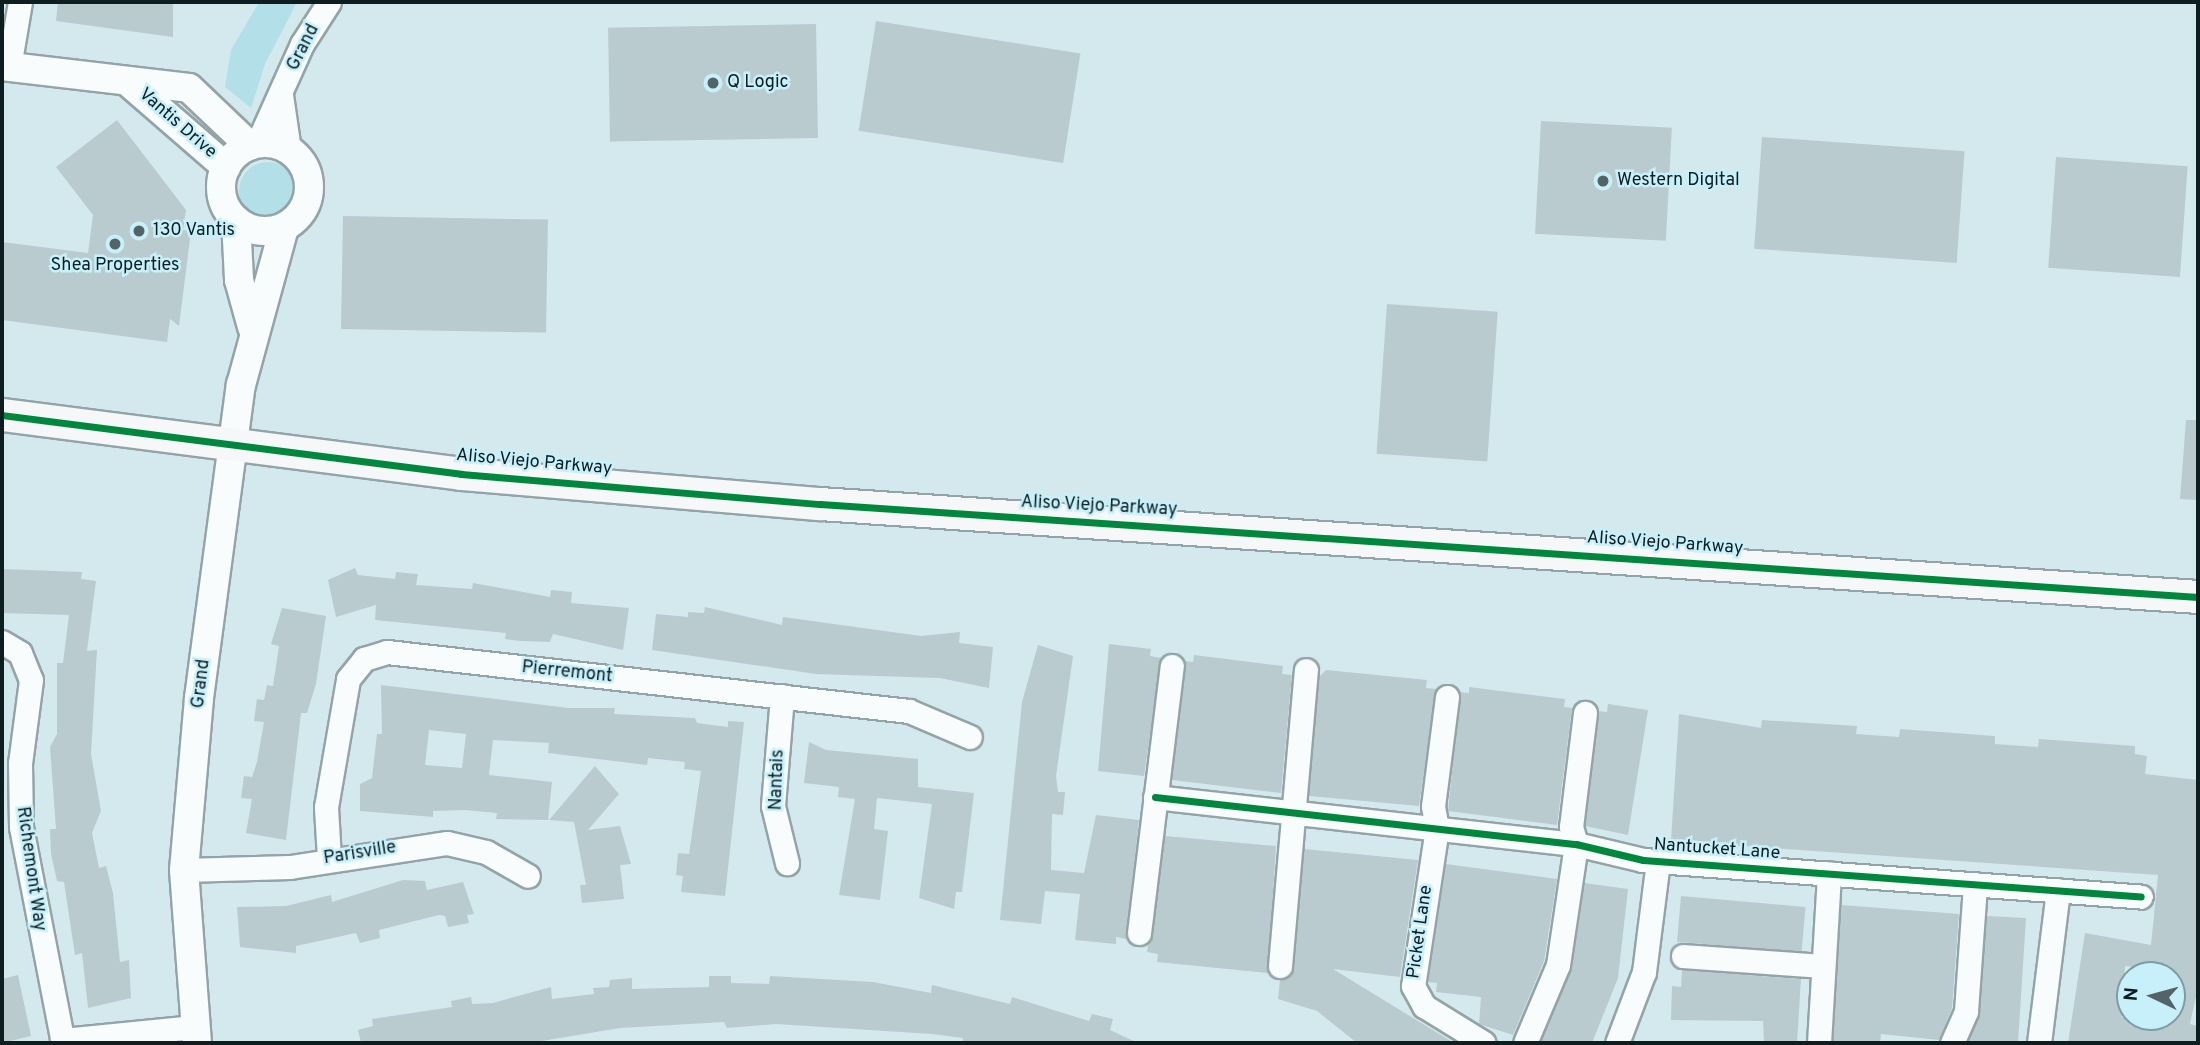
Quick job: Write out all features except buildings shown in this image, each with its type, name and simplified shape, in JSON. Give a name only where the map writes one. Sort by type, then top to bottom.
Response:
[{"type":"main road","name":"Aliso Viejo Parkway","points":[[2,415],[234,447],[461,474],[946,513],[2198,597]]},
{"type":"street","points":[[5,66],[20,2]]},
{"type":"street","name":"Grand","points":[[254,145],[329,2]]},
{"type":"street","name":"Vantis Drive","points":[[5,66],[190,88],[254,145]]},
{"type":"street","name":"Vantis Drive","points":[[128,82],[226,167]]},
{"type":"street","points":[[281,95],[289,150],[305,168],[309,194],[284,228],[258,231],[236,220],[222,195],[226,167],[254,145],[289,150]]},
{"type":"street","name":"Grand","points":[[236,220],[239,280],[252,327]]},
{"type":"street","name":"Grand","points":[[196,1035],[184,870],[199,698],[252,327],[267,303],[284,228]]},
{"type":"street","name":"Richemont Way","points":[[11,647],[30,680],[11,828],[63,1042]]},
{"type":"street","name":"Pierremont","points":[[329,858],[326,807],[348,679],[365,659],[387,652],[909,711],[970,737]]},
{"type":"street","points":[[1139,933],[1172,666]]},
{"type":"street","points":[[1280,966],[1306,670]]},
{"type":"street","name":"Nantais","points":[[782,696],[774,806],[787,863]]},
{"type":"street","points":[[1437,828],[1433,806],[1447,697]]},
{"type":"street","points":[[1525,1043],[1558,965],[1576,844],[1571,827],[1585,713]]},
{"type":"street","name":"Nantucket Lane","points":[[1154,797],[1576,844],[1658,861],[2141,897]]},
{"type":"street","name":"Picket Lane","points":[[1437,828],[1413,986],[1424,1006],[1484,1043]]},
{"type":"street","name":"Parisville","points":[[184,870],[290,867],[329,858],[447,843],[486,852],[528,876]]},
{"type":"street","points":[[1617,1043],[1644,972],[1658,861]]},
{"type":"street","points":[[1819,1043],[1829,873]]},
{"type":"street","points":[[1952,1043],[1966,1011],[1975,884]]},
{"type":"street","points":[[2039,1043],[2058,891]]},
{"type":"street","points":[[1683,956],[1822,966]]},
{"type":"street","points":[[63,1042],[196,1035]]},
{"type":"shaded area","points":[[259,2],[297,2],[265,64],[251,108],[225,87],[231,50]]},
{"type":"shaded area","points":[[262,162],[274,162],[289,170],[297,185],[297,197],[289,212],[274,220],[262,220],[247,212],[239,197],[239,185],[247,170]]},
{"type":"cycle path","points":[[2,415],[461,474],[820,504],[2198,597]]},
{"type":"cycle path","points":[[1155,797],[1576,844],[1643,860],[2141,897]]},
{"type":"place","name":"Q Logic","points":[[713,83]]},
{"type":"place","name":"Western Digital","points":[[1603,181]]},
{"type":"place","name":"130 Vantis","points":[[139,231]]},
{"type":"place","name":"Shea Properties","points":[[115,244]]}]
